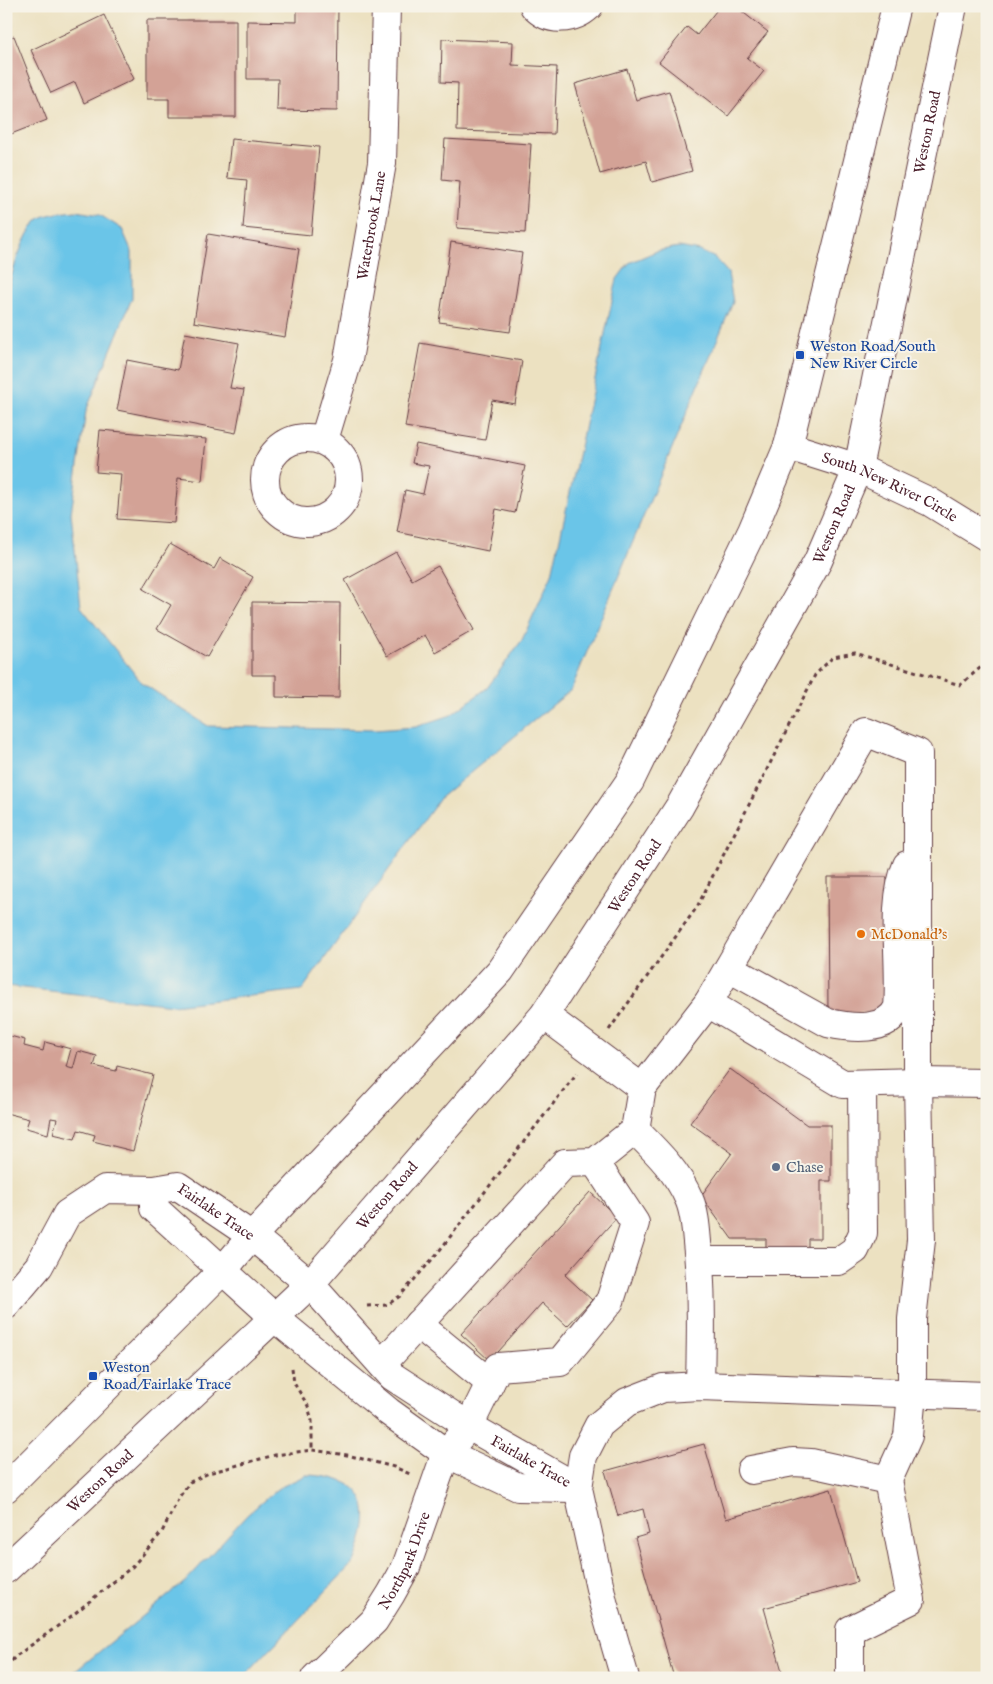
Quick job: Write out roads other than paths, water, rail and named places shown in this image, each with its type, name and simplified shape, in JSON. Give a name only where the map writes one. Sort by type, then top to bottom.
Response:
[{"type":"main road","name":"Waterbrook Lane","points":[[324,440],[348,360],[382,163],[386,6]]},
{"type":"main road","points":[[534,6],[548,15],[560,18],[572,17],[583,12],[589,6]]},
{"type":"main road","points":[[6,1488],[223,1270],[252,1236],[500,972],[630,781],[752,531],[788,446],[896,6]]},
{"type":"main road","name":"Weston Road","points":[[6,1569],[310,1284],[544,1015],[680,806],[818,561],[858,468],[953,6]]},
{"type":"main road","name":"South New River Circle","points":[[788,446],[858,468],[930,502],[987,536]]},
{"type":"main road","points":[[382,1364],[565,1163],[595,1162],[635,1130],[642,1088],[708,1003],[866,732],[918,753],[918,1082],[921,1240],[912,1319],[912,1394],[908,1436],[888,1480],[911,1600],[850,1630],[850,1678]]},
{"type":"main road","points":[[728,968],[828,1023],[845,1027],[871,1026],[890,1018],[896,1013],[900,994],[899,902],[901,885],[918,840]]},
{"type":"main road","points":[[708,1003],[843,1084],[987,1083]]},
{"type":"main road","points":[[544,1015],[642,1088]]},
{"type":"main road","points":[[699,1261],[839,1261],[855,1250],[863,1233],[862,1084]]},
{"type":"main road","points":[[635,1130],[670,1166],[690,1200],[696,1230],[699,1261],[701,1314],[700,1386]]},
{"type":"main road","name":"Northpark Drive","points":[[315,1678],[374,1621],[392,1594],[406,1567],[446,1453],[469,1426],[498,1368],[560,1362],[610,1301],[635,1223],[595,1162]]},
{"type":"main road","name":"Fairlake Trace","points":[[6,1305],[38,1266],[67,1214],[105,1189],[154,1190],[178,1186],[252,1236],[310,1284],[392,1376],[469,1426],[578,1488]]},
{"type":"main road","name":"Fairlake Trace","points":[[154,1190],[154,1208],[275,1318],[389,1412],[446,1453],[518,1487],[578,1488]]},
{"type":"main road","points":[[418,1324],[490,1383]]},
{"type":"main road","points":[[625,1678],[603,1602],[578,1488],[583,1456],[599,1425],[627,1402],[663,1388],[700,1386],[987,1396]]},
{"type":"main road","points":[[751,1470],[793,1462],[811,1463],[888,1480]]},
{"type":"water","points":[[76,211],[100,215],[122,229],[132,252],[132,298],[86,411],[71,513],[81,607],[142,683],[208,726],[375,730],[416,727],[451,715],[487,688],[522,640],[552,574],[617,279],[629,263],[657,251],[679,247],[700,251],[715,258],[728,273],[733,302],[571,690],[441,797],[302,990],[173,1005],[6,986],[6,298],[20,252],[31,229],[38,220],[56,213]]},
{"type":"water","points":[[306,1475],[327,1477],[344,1482],[355,1489],[362,1499],[365,1512],[365,1526],[361,1543],[354,1562],[242,1678],[67,1678],[186,1581],[247,1515],[277,1489]]},
{"type":"place","name":"Weston Road/South New River Circle","points":[[800,355]]},
{"type":"place","name":"McDonald's","points":[[861,934]]},
{"type":"place","name":"Chase","points":[[776,1167]]},
{"type":"place","name":"Weston Road/Fairlake Trace","points":[[93,1376]]}]
